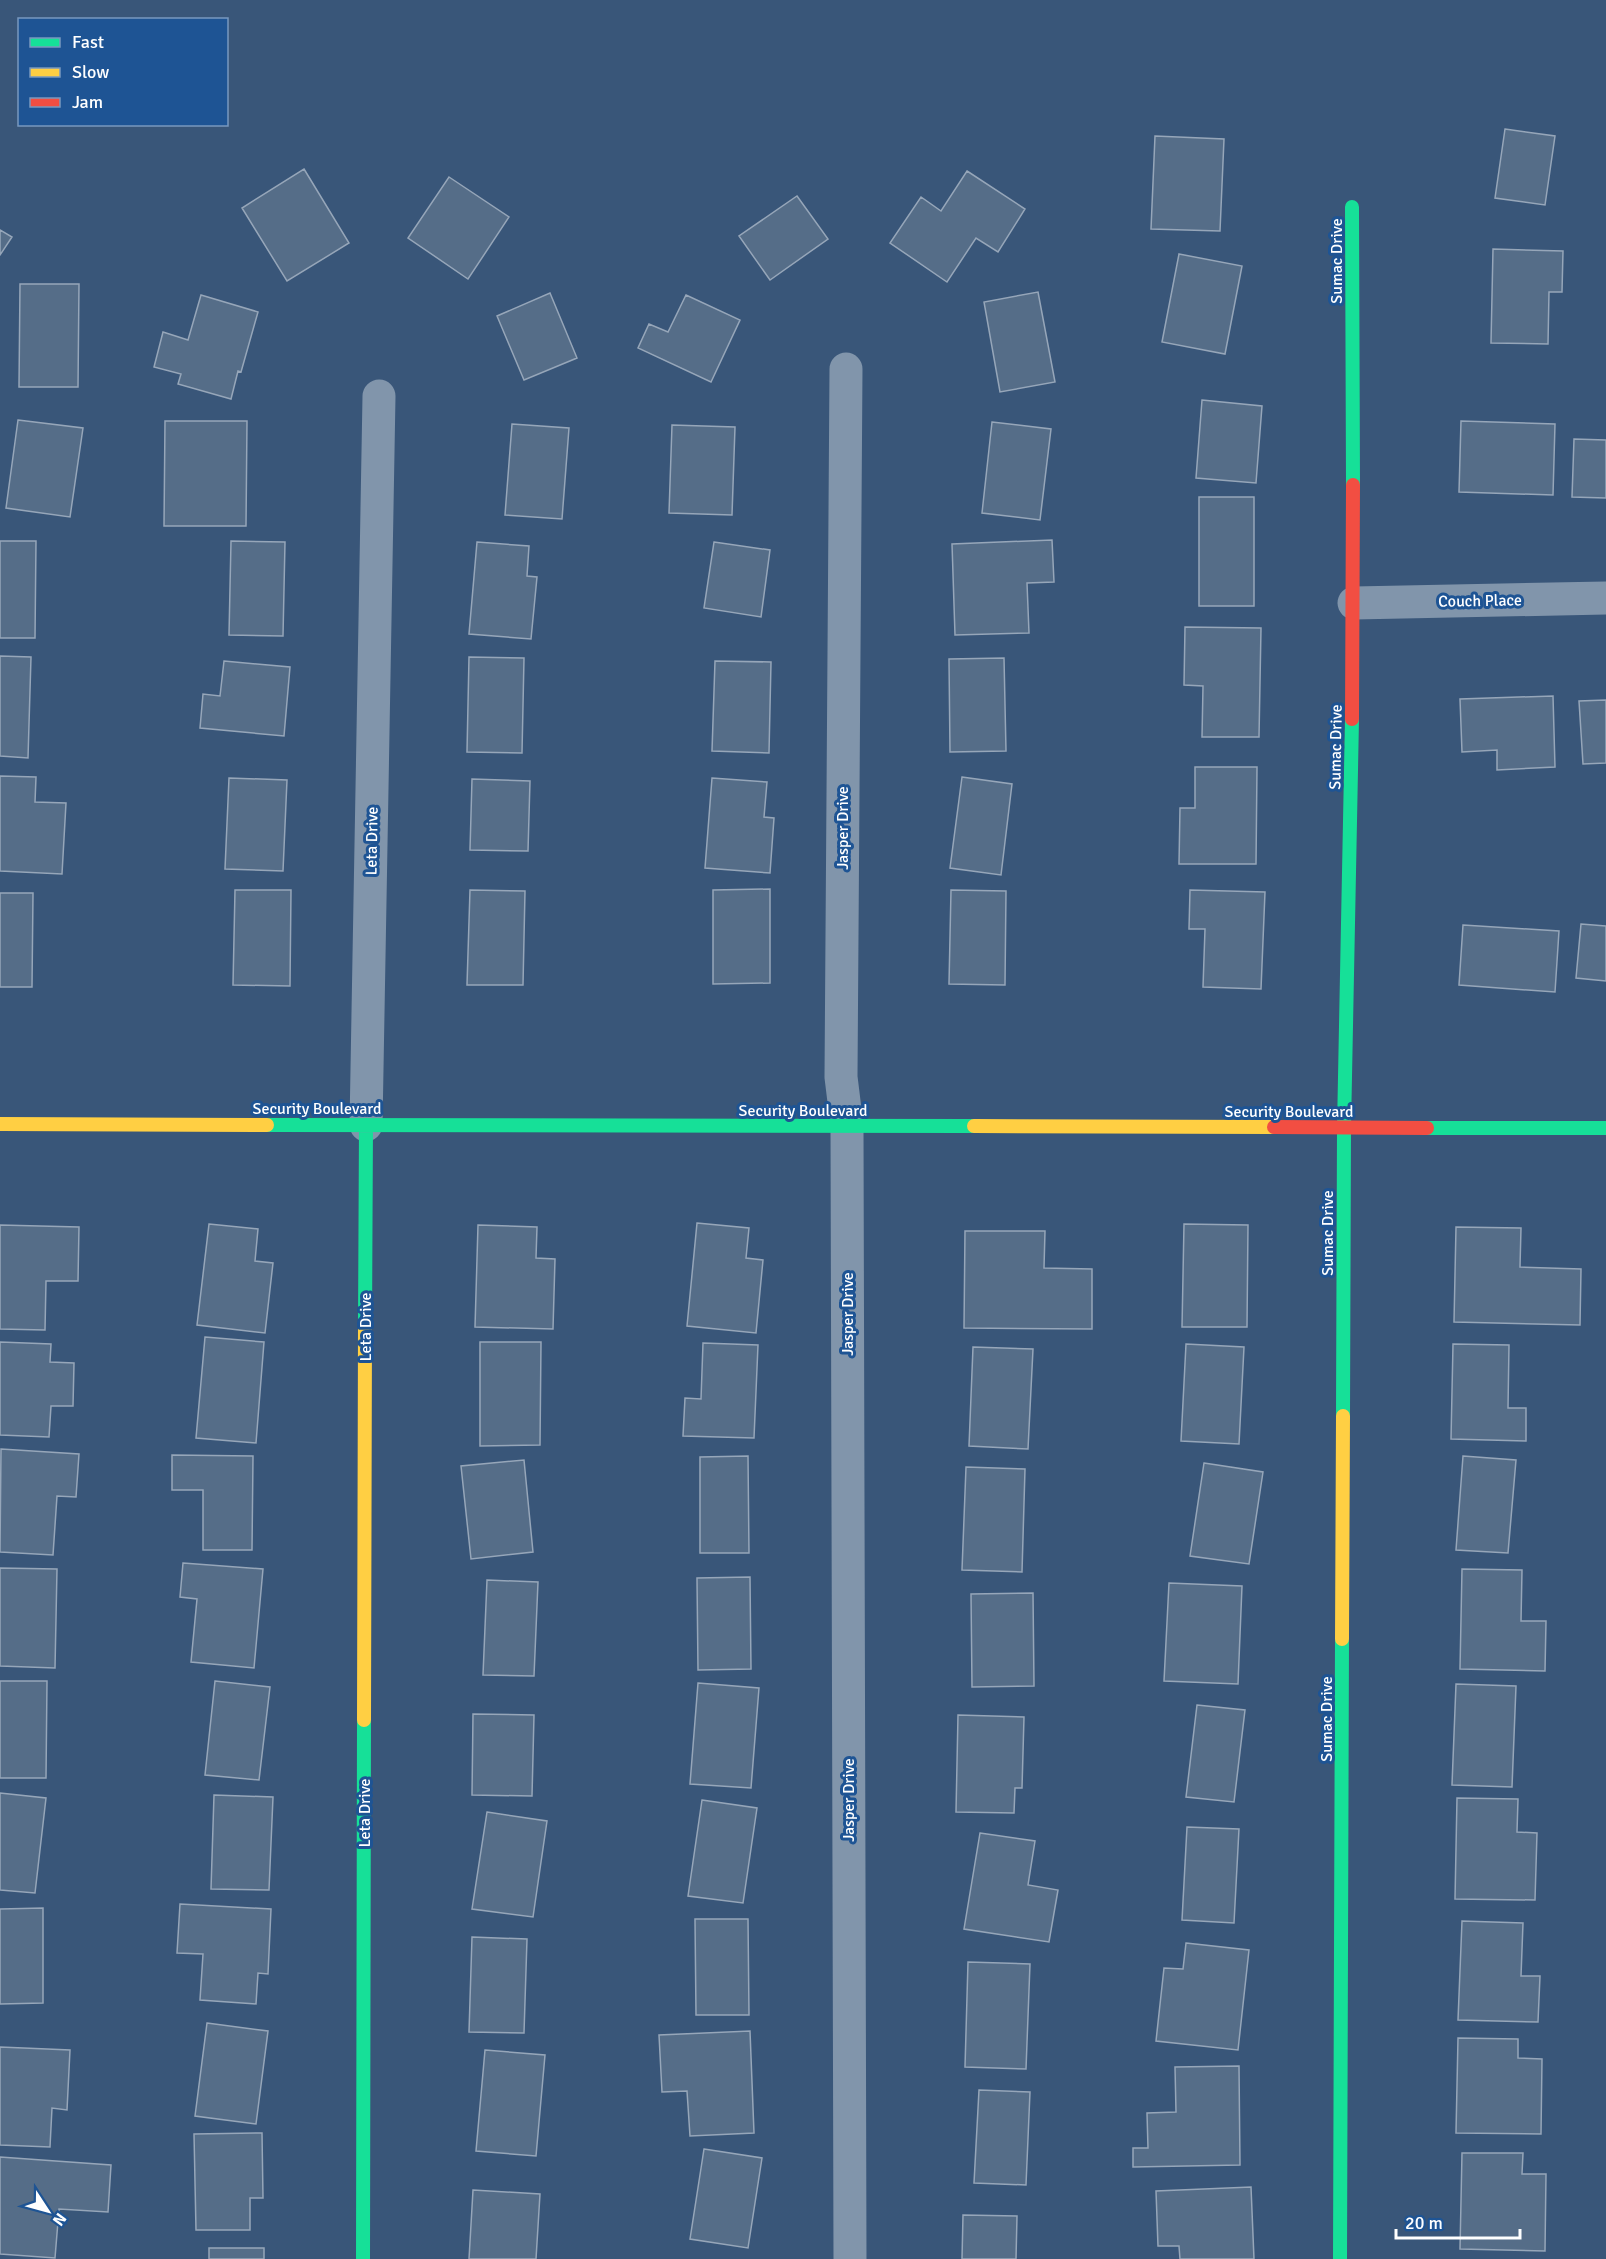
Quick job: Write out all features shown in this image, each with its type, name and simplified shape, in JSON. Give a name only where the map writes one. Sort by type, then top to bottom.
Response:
[{"type":"street","name":"Sumac Drive","points":[[1340,2259],[1344,1128],[1354,603],[1352,207]]},
{"type":"street","name":"Jasper Drive","points":[[846,369],[841,1077],[846,1126],[850,2259]]},
{"type":"street","name":"Leta Drive","points":[[363,2259],[366,1125],[379,396]]},
{"type":"street","name":"Couch Place","points":[[1354,603],[1606,598]]},
{"type":"street","name":"Security Boulevard","points":[[0,1124],[1606,1128]]},
{"type":"building","points":[[1505,129],[1555,136],[1545,205],[1495,198]]},
{"type":"building","points":[[1155,136],[1224,139],[1220,231],[1151,229]]},
{"type":"building","points":[[304,169],[349,243],[287,281],[242,208]]},
{"type":"building","points":[[967,171],[1025,209],[998,252],[976,238],[947,282],[890,243],[921,197],[941,211]]},
{"type":"building","points":[[449,177],[509,217],[468,279],[408,238]]},
{"type":"building","points":[[797,196],[828,239],[770,280],[739,236]]},
{"type":"building","points":[[0,230],[12,237],[0,255]]},
{"type":"building","points":[[1493,249],[1563,251],[1562,292],[1549,292],[1548,344],[1491,343]]},
{"type":"building","points":[[1179,254],[1242,266],[1225,354],[1162,342]]},
{"type":"building","points":[[20,284],[79,284],[78,387],[19,387]]},
{"type":"building","points":[[1038,292],[1055,382],[1000,392],[984,302]]},
{"type":"building","points":[[550,293],[577,358],[524,380],[497,316]]},
{"type":"building","points":[[201,295],[258,312],[231,399],[178,384],[181,374],[154,367],[163,332],[188,340]]},
{"type":"building","points":[[686,295],[740,320],[711,382],[638,348],[649,324],[668,332]]},
{"type":"building","points":[[1202,400],[1262,406],[1256,483],[1196,478]]},
{"type":"building","points":[[18,420],[83,428],[70,517],[6,508]]},
{"type":"building","points":[[165,421],[247,421],[246,526],[164,526]]},
{"type":"building","points":[[1461,421],[1555,424],[1553,495],[1459,492]]},
{"type":"building","points":[[992,422],[1051,429],[1040,520],[982,513]]},
{"type":"building","points":[[512,424],[569,428],[562,519],[505,515]]},
{"type":"building","points":[[672,425],[735,427],[732,515],[669,513]]},
{"type":"building","points":[[1574,439],[1606,440],[1606,498],[1572,497]]},
{"type":"building","points":[[1199,497],[1254,497],[1254,606],[1199,606]]},
{"type":"building","points":[[1052,540],[1054,582],[1027,583],[1029,633],[955,635],[952,544]]},
{"type":"building","points":[[0,541],[36,541],[35,638],[0,638]]},
{"type":"building","points":[[231,541],[285,542],[283,636],[229,635]]},
{"type":"building","points":[[477,542],[529,546],[527,576],[537,577],[531,639],[469,634]]},
{"type":"building","points":[[714,542],[770,550],[761,617],[704,608]]},
{"type":"building","points":[[1185,627],[1261,628],[1259,737],[1202,737],[1203,686],[1184,685]]},
{"type":"building","points":[[0,656],[31,657],[28,758],[0,756]]},
{"type":"building","points":[[469,657],[524,658],[522,753],[467,752]]},
{"type":"building","points":[[1004,658],[1006,751],[950,752],[949,659]]},
{"type":"building","points":[[224,661],[290,667],[284,736],[200,728],[203,694],[220,696]]},
{"type":"building","points":[[715,661],[771,662],[769,753],[712,751]]},
{"type":"building","points":[[1553,696],[1555,767],[1497,770],[1497,750],[1462,752],[1460,699]]},
{"type":"building","points":[[1606,700],[1606,763],[1583,764],[1579,701]]},
{"type":"building","points":[[1195,767],[1257,767],[1256,864],[1179,864],[1180,808],[1195,808]]},
{"type":"building","points":[[0,776],[36,777],[35,802],[66,803],[62,874],[0,871]]},
{"type":"building","points":[[962,777],[1012,784],[1001,875],[950,868]]},
{"type":"building","points":[[229,778],[287,780],[283,871],[225,869]]},
{"type":"building","points":[[712,778],[767,782],[764,817],[774,818],[770,873],[705,868]]},
{"type":"building","points":[[472,779],[530,781],[528,851],[470,850]]},
{"type":"building","points":[[770,889],[770,983],[713,984],[713,890]]},
{"type":"building","points":[[235,890],[291,890],[290,986],[233,985]]},
{"type":"building","points":[[470,890],[525,891],[523,985],[467,985]]},
{"type":"building","points":[[951,890],[1006,891],[1005,985],[949,984]]},
{"type":"building","points":[[1190,890],[1265,892],[1261,989],[1203,987],[1205,929],[1189,929]]},
{"type":"building","points":[[0,893],[33,893],[32,987],[0,987]]},
{"type":"building","points":[[1581,924],[1606,926],[1606,981],[1576,978]]},
{"type":"building","points":[[1463,925],[1559,931],[1555,992],[1459,985]]},
{"type":"building","points":[[697,1223],[749,1228],[746,1258],[763,1260],[756,1333],[687,1326]]},
{"type":"building","points":[[209,1224],[258,1229],[255,1261],[273,1263],[265,1333],[197,1325]]},
{"type":"building","points":[[1184,1224],[1248,1225],[1247,1327],[1182,1327]]},
{"type":"building","points":[[0,1225],[79,1227],[78,1281],[46,1281],[45,1330],[0,1329]]},
{"type":"building","points":[[478,1225],[537,1227],[536,1258],[555,1259],[553,1329],[475,1327]]},
{"type":"building","points":[[1456,1227],[1521,1228],[1520,1267],[1581,1269],[1580,1325],[1454,1322]]},
{"type":"building","points":[[965,1231],[1045,1231],[1044,1268],[1092,1269],[1092,1329],[964,1328]]},
{"type":"building","points":[[205,1337],[264,1342],[256,1443],[196,1438]]},
{"type":"building","points":[[0,1342],[51,1344],[50,1362],[74,1363],[73,1406],[51,1406],[49,1437],[0,1435]]},
{"type":"building","points":[[480,1342],[541,1342],[540,1445],[480,1446]]},
{"type":"building","points":[[703,1343],[758,1345],[754,1438],[683,1436],[685,1398],[701,1399]]},
{"type":"building","points":[[1186,1344],[1244,1347],[1239,1444],[1181,1441]]},
{"type":"building","points":[[1453,1344],[1509,1345],[1508,1408],[1526,1408],[1526,1441],[1451,1439]]},
{"type":"building","points":[[973,1347],[1033,1349],[1028,1449],[969,1446]]},
{"type":"building","points":[[1,1449],[79,1454],[76,1497],[57,1496],[53,1555],[0,1552]]},
{"type":"building","points":[[172,1455],[253,1456],[252,1550],[203,1550],[203,1490],[172,1490]]},
{"type":"building","points":[[748,1456],[749,1553],[700,1553],[700,1457]]},
{"type":"building","points":[[1463,1456],[1516,1460],[1508,1553],[1456,1550]]},
{"type":"building","points":[[524,1460],[533,1552],[471,1559],[461,1466]]},
{"type":"building","points":[[1204,1463],[1263,1472],[1249,1564],[1190,1556]]},
{"type":"building","points":[[966,1467],[1025,1469],[1022,1572],[962,1570]]},
{"type":"building","points":[[183,1563],[263,1569],[254,1668],[191,1662],[197,1599],[180,1597]]},
{"type":"building","points":[[0,1568],[57,1569],[55,1668],[0,1666]]},
{"type":"building","points":[[1462,1569],[1522,1570],[1521,1621],[1546,1621],[1545,1671],[1460,1669]]},
{"type":"building","points":[[750,1577],[751,1669],[698,1670],[697,1578]]},
{"type":"building","points":[[487,1580],[538,1582],[534,1676],[483,1675]]},
{"type":"building","points":[[1169,1583],[1242,1586],[1238,1684],[1164,1681]]},
{"type":"building","points":[[1033,1593],[1034,1686],[972,1687],[971,1594]]},
{"type":"building","points":[[0,1681],[47,1681],[46,1778],[0,1778]]},
{"type":"building","points":[[215,1681],[270,1687],[259,1780],[205,1775]]},
{"type":"building","points":[[698,1683],[759,1688],[751,1788],[690,1784]]},
{"type":"building","points":[[1456,1684],[1516,1686],[1512,1787],[1452,1785]]},
{"type":"building","points":[[1197,1705],[1245,1710],[1234,1802],[1186,1797]]},
{"type":"building","points":[[473,1714],[534,1715],[532,1796],[472,1795]]},
{"type":"building","points":[[958,1715],[1024,1717],[1022,1788],[1015,1788],[1014,1813],[956,1812]]},
{"type":"building","points":[[0,1793],[46,1798],[35,1893],[0,1890]]},
{"type":"building","points":[[214,1795],[273,1797],[269,1890],[211,1889]]},
{"type":"building","points":[[1457,1798],[1518,1799],[1517,1832],[1537,1833],[1535,1900],[1455,1899]]},
{"type":"building","points":[[702,1800],[757,1808],[743,1903],[688,1896]]},
{"type":"building","points":[[487,1812],[547,1821],[533,1917],[472,1909]]},
{"type":"building","points":[[1187,1827],[1239,1829],[1234,1923],[1182,1920]]},
{"type":"building","points":[[980,1833],[1035,1841],[1028,1885],[1058,1890],[1049,1942],[964,1929]]},
{"type":"building","points":[[180,1904],[271,1909],[268,1974],[258,1973],[256,2004],[200,2000],[203,1954],[177,1953]]},
{"type":"building","points":[[43,1908],[43,2003],[0,2004],[0,1909]]},
{"type":"building","points":[[695,1919],[748,1919],[749,2015],[696,2015]]},
{"type":"building","points":[[1462,1921],[1523,1923],[1521,1976],[1540,1976],[1538,2022],[1458,2020]]},
{"type":"building","points":[[472,1937],[527,1939],[524,2033],[469,2032]]},
{"type":"building","points":[[1186,1943],[1249,1950],[1238,2050],[1156,2041],[1164,1968],[1183,1969]]},
{"type":"building","points":[[968,1962],[1030,1964],[1026,2069],[965,2067]]},
{"type":"building","points":[[207,2023],[268,2031],[256,2124],[195,2116]]},
{"type":"building","points":[[750,2031],[754,2133],[690,2136],[687,2091],[662,2092],[659,2035]]},
{"type":"building","points":[[1458,2038],[1518,2039],[1518,2058],[1542,2059],[1541,2134],[1456,2133]]},
{"type":"building","points":[[0,2047],[70,2050],[67,2110],[52,2108],[50,2147],[0,2145]]},
{"type":"building","points":[[485,2050],[545,2055],[536,2156],[476,2151]]},
{"type":"building","points":[[1239,2066],[1240,2165],[1133,2167],[1133,2148],[1148,2148],[1147,2113],[1176,2112],[1175,2067]]},
{"type":"building","points":[[979,2090],[1030,2092],[1026,2185],[974,2183]]},
{"type":"building","points":[[262,2133],[263,2198],[250,2198],[250,2230],[196,2230],[194,2134]]},
{"type":"building","points":[[704,2149],[762,2158],[748,2248],[690,2239]]},
{"type":"building","points":[[1462,2153],[1523,2153],[1522,2174],[1546,2174],[1545,2251],[1460,2249]]},
{"type":"building","points":[[0,2157],[111,2165],[108,2212],[59,2209],[55,2258],[0,2254]]},
{"type":"building","points":[[1251,2187],[1254,2259],[1180,2259],[1179,2246],[1158,2246],[1156,2191]]},
{"type":"building","points":[[473,2190],[540,2194],[536,2259],[469,2259]]},
{"type":"building","points":[[963,2215],[1017,2216],[1016,2259],[962,2259]]},
{"type":"building","points":[[209,2248],[264,2248],[264,2259],[209,2259]]},
{"type":"traffic: fast","points":[[1352,207],[1353,485]]},
{"type":"traffic: fast","points":[[1343,1416],[1344,1128],[1352,719]]},
{"type":"traffic: fast","points":[[267,1125],[974,1126]]},
{"type":"traffic: fast","points":[[365,1326],[366,1125]]},
{"type":"traffic: fast","points":[[1427,1128],[1606,1128]]},
{"type":"traffic: fast","points":[[1340,2259],[1342,1639]]},
{"type":"traffic: fast","points":[[363,2259],[364,1720]]},
{"type":"traffic: slow","points":[[0,1124],[267,1125]]},
{"type":"traffic: slow","points":[[974,1126],[1274,1127]]},
{"type":"traffic: slow","points":[[364,1720],[365,1326]]},
{"type":"traffic: slow","points":[[1342,1639],[1343,1416]]},
{"type":"traffic: jam","points":[[1352,719],[1353,485]]},
{"type":"traffic: jam","points":[[1274,1127],[1427,1128]]}]
